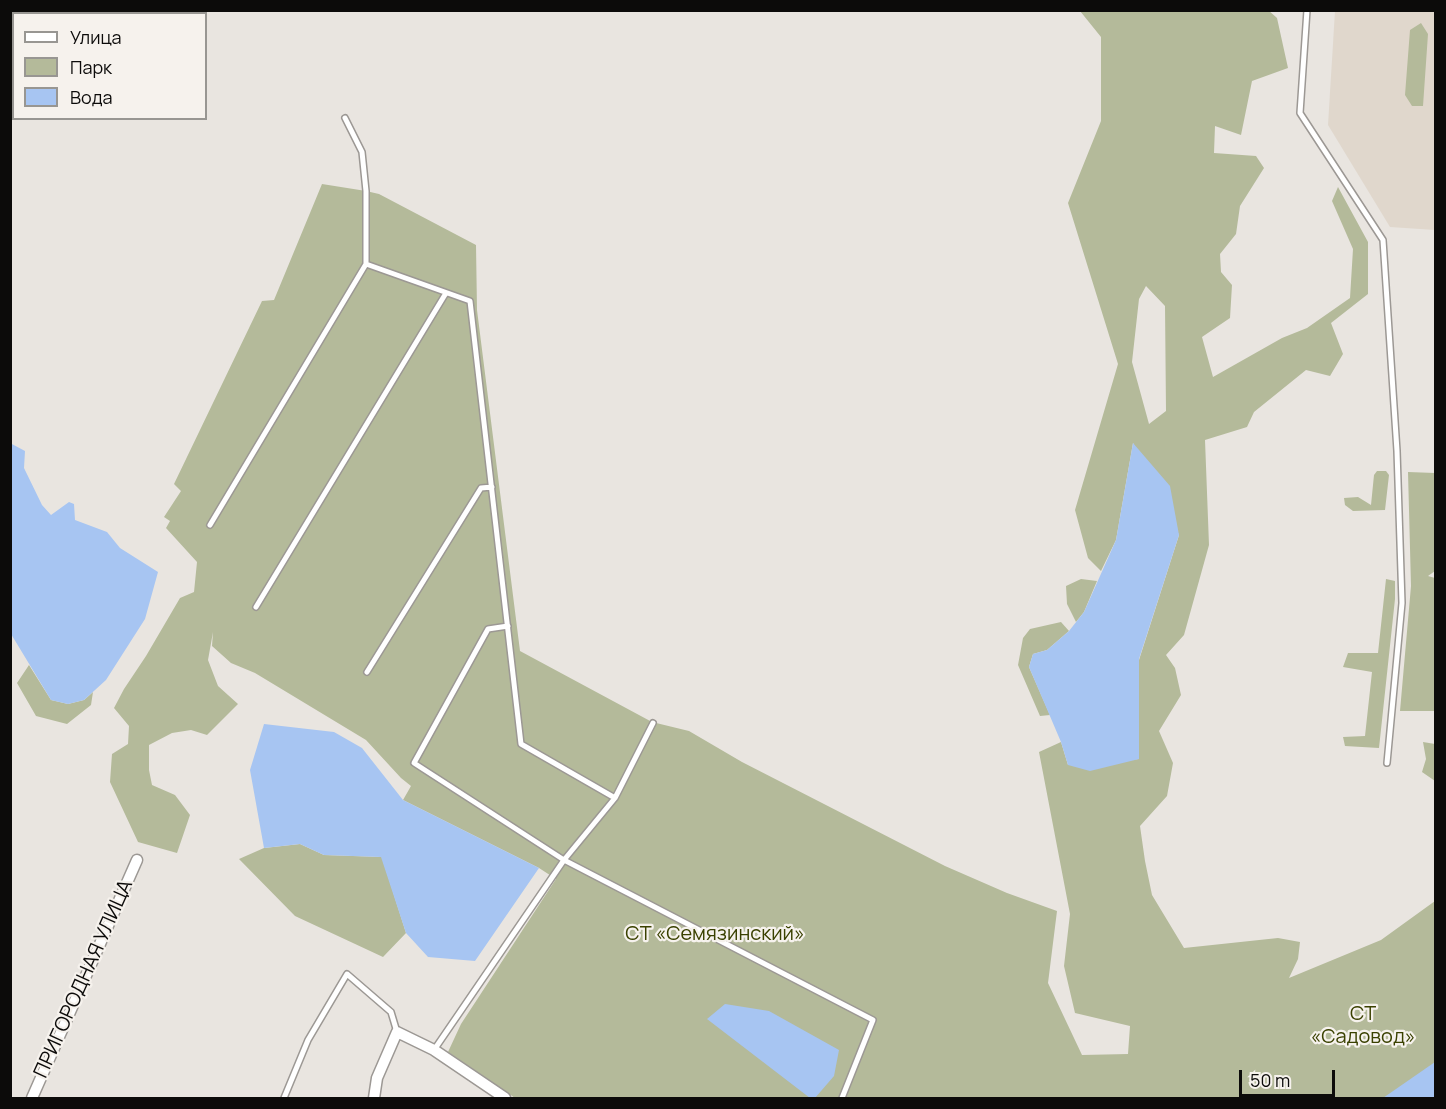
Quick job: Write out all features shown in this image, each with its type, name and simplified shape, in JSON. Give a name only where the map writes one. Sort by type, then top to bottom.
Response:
[{"type":"street","name":"ПРИГОРОДНАЯ УЛИЦА","points":[[32,1098],[137,860]]},
{"type":"street","points":[[374,1098],[377,1078],[397,1032],[434,1050],[505,1098]]},
{"type":"lane","points":[[1307,10],[1300,113],[1383,240],[1397,451],[1402,603],[1387,762]]},
{"type":"lane","points":[[210,525],[366,264],[366,191],[362,152],[345,118]]},
{"type":"lane","points":[[366,264],[470,301],[521,744],[615,798]]},
{"type":"lane","points":[[256,606],[446,293]]},
{"type":"lane","points":[[367,672],[481,488],[492,487]]},
{"type":"lane","points":[[508,627],[488,629],[414,763],[564,860],[873,1020],[842,1098]]},
{"type":"lane","points":[[434,1050],[564,860],[615,798],[653,723]]},
{"type":"lane","points":[[284,1098],[308,1040],[347,974],[391,1012],[397,1032]]},
{"type":"shaded area","points":[[1335,11],[1435,11],[1435,230],[1390,227],[1328,125]]},
{"type":"green space","name":"СТ «Семязинский»","points":[[1268,10],[1277,18],[1288,68],[1252,81],[1241,135],[1215,126],[1214,153],[1256,156],[1264,168],[1240,206],[1236,234],[1220,254],[1221,272],[1232,285],[1230,318],[1202,337],[1213,377],[1282,338],[1307,328],[1350,298],[1353,249],[1332,201],[1338,187],[1368,242],[1368,294],[1331,323],[1343,354],[1330,376],[1306,370],[1254,412],[1247,427],[1205,440],[1209,545],[1184,635],[1166,655],[1175,668],[1181,695],[1159,731],[1173,763],[1167,796],[1140,826],[1152,895],[1184,948],[1278,938],[1300,942],[1298,959],[1289,978],[1381,940],[1435,901],[1435,1098],[515,1098],[448,1052],[461,1024],[556,879],[539,868],[403,800],[411,786],[366,740],[255,673],[231,663],[212,646],[213,632],[208,660],[218,686],[238,704],[207,735],[191,730],[172,733],[149,745],[149,770],[152,785],[175,795],[190,815],[177,853],[138,842],[110,782],[112,754],[128,744],[129,726],[114,708],[180,598],[194,592],[197,562],[166,528],[170,521],[164,517],[181,491],[174,484],[262,301],[274,300],[322,184],[366,191],[379,194],[476,245],[477,310],[520,651],[652,722],[689,731],[742,762],[945,866],[1007,893],[1057,911],[1048,983],[1082,1055],[1128,1054],[1130,1026],[1075,1013],[1064,966],[1070,914],[1039,752],[1061,742],[1068,765],[1139,759],[1139,660],[1179,535],[1133,443],[1116,540],[1101,571],[1088,558],[1075,510],[1118,364],[1068,203],[1101,121],[1101,37],[1080,11]],"holes":[[[1146,286],[1165,306],[1166,411],[1149,424],[1132,362],[1139,299]]]},
{"type":"green space","points":[[1421,23],[1428,34],[1423,106],[1412,106],[1405,95],[1410,30]]},
{"type":"green space","points":[[1377,471],[1386,471],[1389,475],[1385,510],[1353,511],[1345,505],[1344,498],[1358,497],[1371,505],[1374,475]]},
{"type":"green space","points":[[1408,472],[1435,473],[1435,571],[1428,576],[1435,578],[1435,711],[1400,711],[1411,586]]},
{"type":"green space","points":[[1081,579],[1097,581],[1084,612],[1076,622],[1067,604],[1066,586]]},
{"type":"green space","points":[[1386,579],[1395,581],[1395,599],[1379,748],[1345,746],[1343,737],[1365,736],[1372,672],[1343,667],[1348,653],[1378,653]]},
{"type":"green space","points":[[1061,622],[1069,631],[1047,650],[1033,654],[1029,667],[1050,715],[1040,716],[1018,665],[1023,638],[1030,629]]},
{"type":"green space","points":[[29,665],[51,700],[68,704],[84,700],[93,692],[91,705],[67,724],[36,716],[17,683]]},
{"type":"green space","points":[[1423,742],[1435,744],[1435,781],[1422,772],[1426,759]]},
{"type":"green space","points":[[300,844],[324,855],[382,857],[406,933],[383,957],[295,916],[239,859],[264,848]]},
{"type":"water","points":[[10,443],[25,451],[24,468],[42,505],[51,515],[69,502],[74,504],[75,520],[107,532],[120,548],[158,572],[145,619],[106,680],[84,700],[68,704],[51,700],[11,634]]},
{"type":"water","points":[[1133,443],[1170,486],[1179,535],[1139,659],[1139,759],[1090,771],[1068,765],[1061,742],[1029,667],[1033,654],[1047,650],[1069,631],[1084,612],[1116,540]]},
{"type":"water","points":[[264,724],[334,732],[362,748],[403,800],[539,868],[475,961],[428,957],[406,933],[381,857],[324,855],[300,844],[264,848],[250,770]]},
{"type":"water","points":[[725,1004],[769,1011],[839,1050],[834,1076],[815,1098],[810,1098],[707,1019]]},
{"type":"water","points":[[1435,1062],[1435,1098],[1383,1098]]},
{"type":"park label","name":"СТ «Садовод»","points":[[1363,1026]]}]
